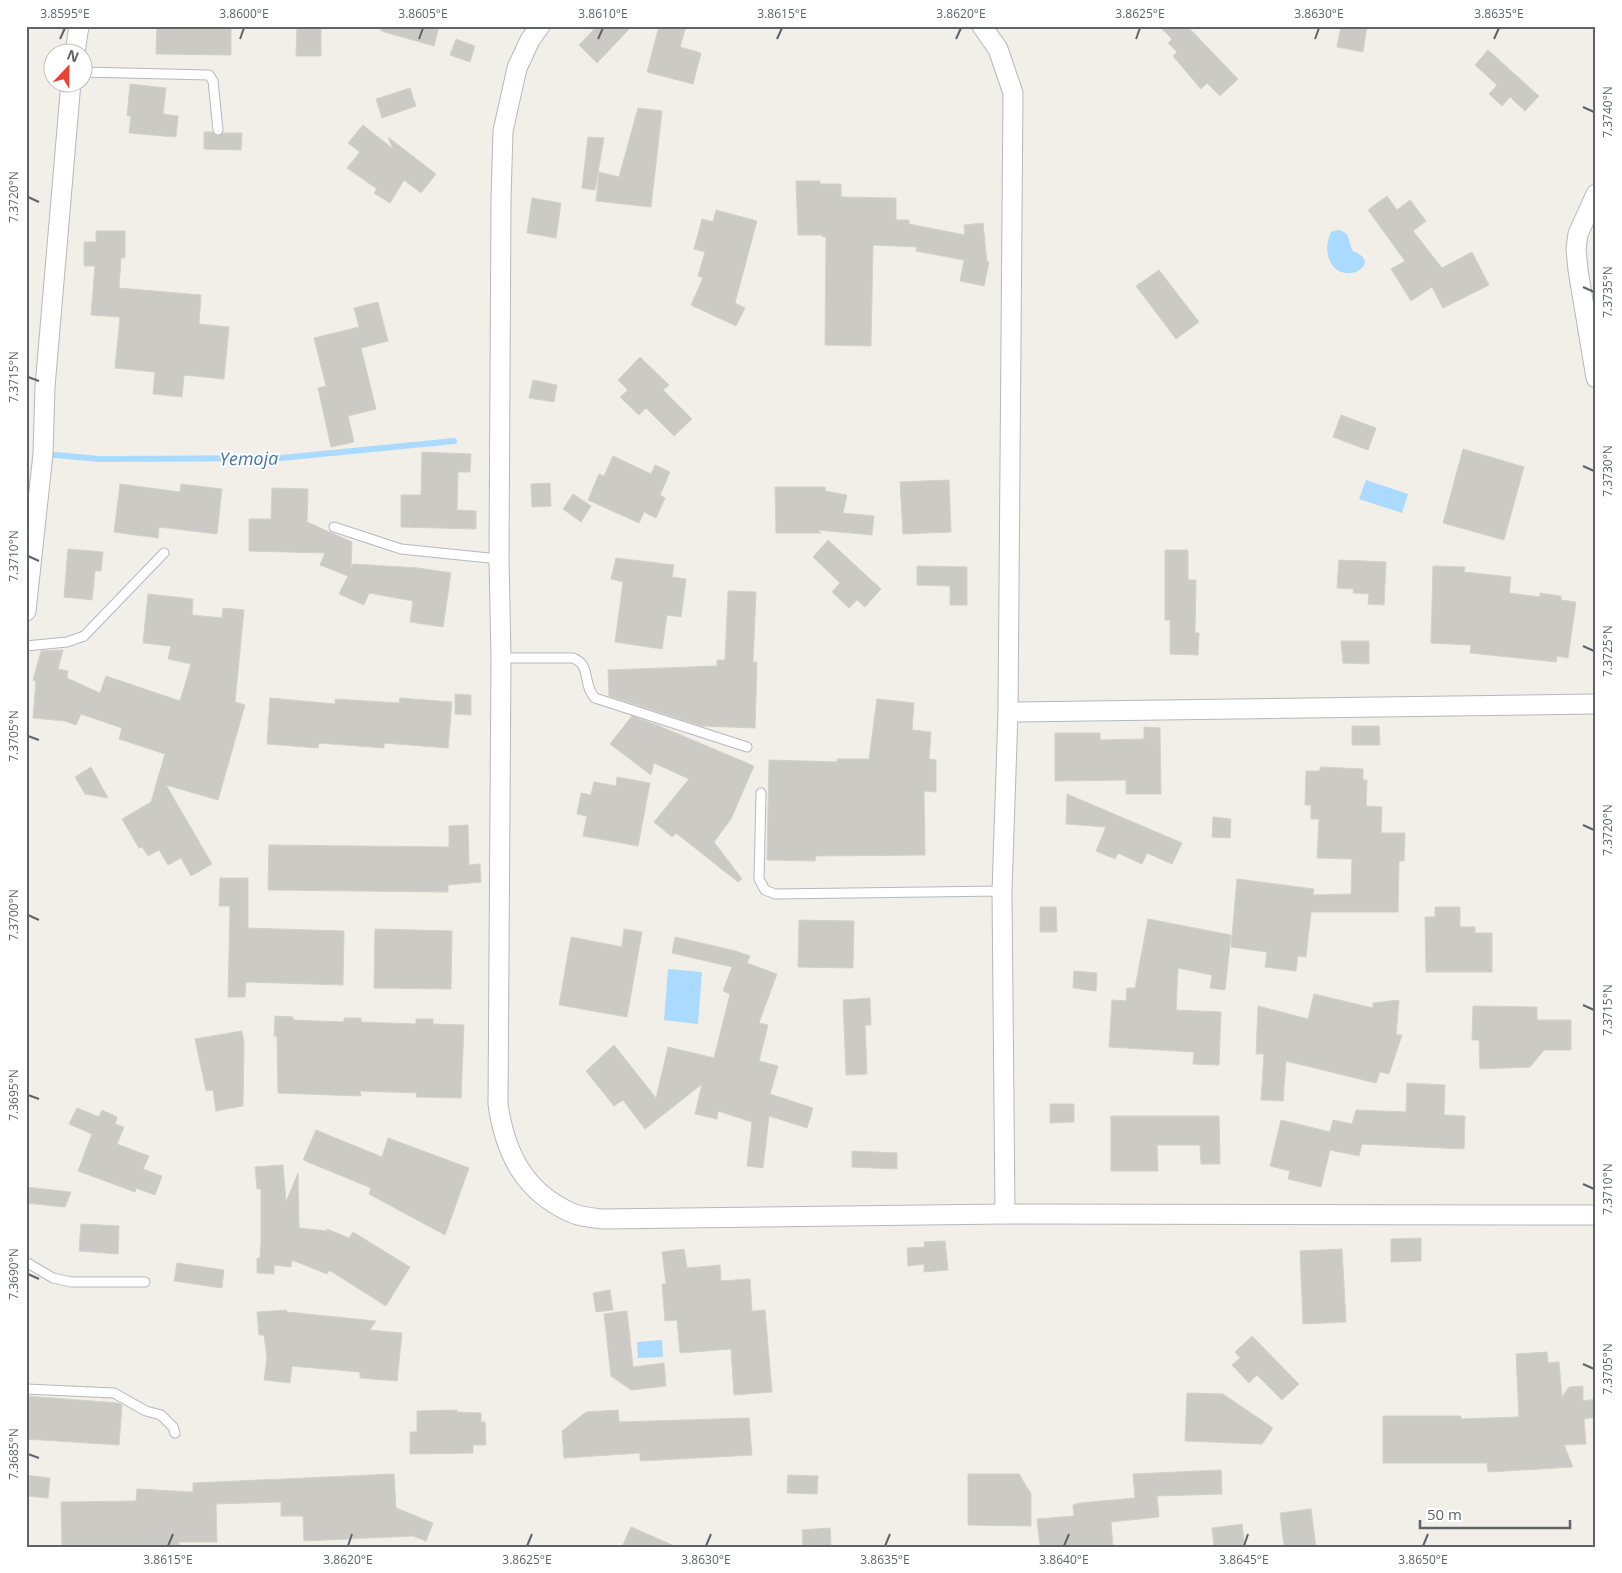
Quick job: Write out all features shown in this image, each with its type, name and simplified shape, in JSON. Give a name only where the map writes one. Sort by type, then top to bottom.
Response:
[{"type":"street","points":[[77,42],[79,26]]},
{"type":"street","points":[[540,26],[530,40],[517,68],[503,131],[500,200],[499,559],[501,658],[498,1104],[501,1128],[508,1151],[520,1171],[553,1203],[574,1214],[603,1219],[1005,1214],[1596,1215]]},
{"type":"street","points":[[982,26],[998,49],[1013,93],[1008,712],[1002,891],[1005,1214]]},
{"type":"street","points":[[26,611],[43,454],[45,387],[70,92]]},
{"type":"street","points":[[1596,194],[1578,234],[1576,249],[1596,378]]},
{"type":"street","points":[[1008,712],[1596,704]]},
{"type":"lane","points":[[92,72],[209,75],[213,81],[218,130]]},
{"type":"lane","points":[[334,527],[401,549],[499,559]]},
{"type":"lane","points":[[26,646],[67,642],[84,636],[164,553]]},
{"type":"lane","points":[[501,658],[573,658],[580,661],[585,667],[588,691],[595,698],[747,747]]},
{"type":"lane","points":[[761,793],[759,880],[765,890],[775,894],[1002,891]]},
{"type":"lane","points":[[26,1262],[53,1278],[71,1282],[145,1282]]},
{"type":"lane","points":[[26,1389],[114,1393],[146,1411],[161,1415],[173,1427],[175,1433]]},
{"type":"water","points":[[1338,230],[1347,235],[1353,251],[1361,255],[1365,260],[1364,266],[1356,272],[1340,272],[1330,262],[1327,248],[1328,240],[1331,232]]},
{"type":"water","points":[[1366,480],[1408,494],[1402,513],[1359,499]]},
{"type":"water","points":[[668,969],[702,972],[698,1024],[664,1020]]},
{"type":"water","points":[[662,1340],[663,1357],[638,1358],[637,1342]]},
{"type":"building","points":[[157,26],[231,26],[231,55],[156,54]]},
{"type":"building","points":[[297,26],[321,26],[321,56],[296,56]]},
{"type":"building","points":[[381,26],[439,26],[434,46],[381,31]]},
{"type":"building","points":[[597,26],[632,26],[597,63],[579,45]]},
{"type":"building","points":[[659,26],[686,26],[680,47],[701,53],[693,84],[647,72]]},
{"type":"building","points":[[1159,26],[1187,26],[1238,79],[1220,96],[1207,83],[1201,89],[1173,56],[1177,52],[1168,43],[1172,39]]},
{"type":"building","points":[[1341,26],[1367,26],[1363,52],[1337,47]]},
{"type":"building","points":[[456,39],[475,46],[470,62],[450,55]]},
{"type":"building","points":[[1488,50],[1539,96],[1525,111],[1510,97],[1502,106],[1489,94],[1497,85],[1475,65]]},
{"type":"building","points":[[130,84],[166,88],[163,114],[178,116],[176,137],[129,133],[131,116],[127,116]]},
{"type":"building","points":[[410,88],[416,106],[382,118],[376,99]]},
{"type":"building","points":[[638,108],[662,111],[651,207],[596,201],[599,172],[619,177]]},
{"type":"building","points":[[363,125],[393,149],[388,137],[436,174],[421,193],[404,180],[390,203],[374,193],[377,189],[347,168],[360,152],[348,143]]},
{"type":"building","points":[[204,132],[212,132],[218,136],[224,133],[242,133],[241,150],[204,149]]},
{"type":"building","points":[[588,137],[604,138],[595,190],[582,188]]},
{"type":"building","points":[[796,181],[820,181],[820,184],[841,184],[841,197],[896,198],[896,220],[909,220],[909,224],[965,235],[964,225],[983,223],[987,262],[989,262],[984,286],[960,281],[964,260],[916,251],[917,247],[873,245],[871,346],[825,345],[826,237],[822,237],[822,235],[798,235]]},
{"type":"building","points":[[1387,196],[1397,210],[1410,200],[1426,221],[1413,231],[1442,268],[1472,252],[1489,285],[1443,308],[1432,287],[1411,301],[1391,269],[1405,261],[1368,210]]},
{"type":"building","points":[[532,198],[561,203],[556,238],[527,233]]},
{"type":"building","points":[[716,210],[757,221],[735,303],[745,308],[736,326],[691,305],[703,278],[698,276],[705,252],[694,249],[702,219],[713,222]]},
{"type":"building","points":[[96,231],[125,231],[125,258],[121,258],[119,288],[201,295],[199,324],[229,327],[224,379],[184,375],[182,397],[153,394],[155,372],[115,368],[120,317],[91,315],[95,266],[84,266],[84,242],[96,242]]},
{"type":"building","points":[[1159,270],[1199,322],[1176,339],[1136,286]]},
{"type":"building","points":[[378,302],[388,341],[361,348],[376,409],[348,416],[354,442],[331,447],[318,388],[326,386],[314,338],[359,327],[354,308]]},
{"type":"building","points":[[640,357],[669,385],[663,390],[692,419],[674,436],[646,408],[639,415],[620,397],[628,390],[618,380]]},
{"type":"building","points":[[533,380],[557,385],[554,402],[529,398]]},
{"type":"building","points":[[1341,415],[1376,428],[1368,450],[1333,437]]},
{"type":"building","points":[[1463,449],[1524,467],[1504,540],[1443,523]]},
{"type":"building","points":[[422,452],[471,454],[470,472],[458,472],[457,510],[476,511],[476,529],[401,527],[401,495],[421,495]]},
{"type":"building","points":[[613,456],[651,474],[655,465],[670,472],[660,495],[665,498],[656,518],[644,512],[639,523],[588,500],[599,474],[604,476]]},
{"type":"building","points":[[949,480],[951,532],[903,534],[900,482]]},
{"type":"building","points":[[550,483],[551,506],[532,507],[531,484]]},
{"type":"building","points":[[120,484],[180,492],[181,484],[222,489],[217,534],[159,527],[158,538],[114,532]]},
{"type":"building","points":[[775,487],[825,487],[825,491],[847,495],[843,513],[874,516],[872,535],[817,530],[821,533],[776,533]]},
{"type":"building","points":[[272,488],[308,489],[307,522],[352,542],[351,568],[353,564],[418,568],[451,573],[443,627],[410,622],[413,601],[369,593],[364,605],[339,594],[348,576],[320,565],[325,553],[249,551],[249,519],[271,519]]},
{"type":"building","points":[[573,494],[591,506],[581,522],[563,509]]},
{"type":"building","points":[[828,540],[881,589],[865,607],[857,600],[849,608],[832,592],[840,583],[813,557]]},
{"type":"building","points":[[68,549],[103,552],[101,571],[95,571],[92,600],[64,597]]},
{"type":"building","points":[[1165,550],[1188,550],[1188,580],[1196,580],[1195,633],[1199,633],[1198,655],[1170,654],[1170,620],[1165,620]]},
{"type":"building","points":[[616,558],[674,565],[672,577],[686,579],[681,617],[667,615],[662,649],[615,642],[623,582],[611,579]]},
{"type":"building","points":[[1339,560],[1386,562],[1384,605],[1368,604],[1369,594],[1353,593],[1354,589],[1337,588]]},
{"type":"building","points":[[917,566],[967,567],[967,605],[950,605],[950,586],[917,585]]},
{"type":"building","points":[[1433,566],[1465,567],[1464,572],[1511,577],[1509,593],[1540,597],[1540,593],[1561,596],[1561,600],[1576,602],[1568,658],[1557,656],[1556,662],[1470,653],[1471,645],[1431,643]]},
{"type":"building","points":[[728,591],[756,592],[753,662],[757,662],[755,728],[702,726],[609,696],[608,670],[717,666],[717,660],[725,660]]},
{"type":"building","points":[[148,594],[193,599],[192,615],[222,618],[223,608],[244,610],[235,702],[245,705],[218,800],[166,785],[212,864],[191,876],[181,858],[168,865],[159,850],[148,856],[142,847],[139,848],[122,819],[151,802],[165,754],[119,739],[122,728],[81,714],[76,725],[65,721],[33,718],[36,681],[33,680],[41,651],[63,650],[58,669],[68,671],[67,678],[100,693],[106,676],[180,701],[191,664],[168,659],[171,646],[143,643]]},
{"type":"building","points":[[1341,641],[1369,641],[1369,664],[1343,663]]},
{"type":"building","points":[[455,694],[471,695],[471,715],[455,714]]},
{"type":"building","points":[[270,698],[335,704],[335,699],[399,703],[400,698],[452,702],[448,748],[384,743],[384,748],[319,743],[318,748],[267,744]]},
{"type":"building","points":[[877,699],[914,703],[912,730],[931,732],[929,759],[936,760],[936,792],[924,791],[925,855],[816,856],[815,861],[767,860],[769,760],[837,762],[837,759],[869,759]]},
{"type":"building","points":[[632,716],[754,766],[731,819],[714,842],[742,879],[738,882],[676,833],[672,837],[654,822],[689,779],[654,763],[651,775],[610,744]]},
{"type":"building","points":[[1352,726],[1379,726],[1380,745],[1352,745]]},
{"type":"building","points":[[1144,727],[1160,728],[1161,794],[1126,794],[1126,780],[1055,781],[1055,733],[1100,733],[1100,740],[1144,739]]},
{"type":"building","points":[[91,767],[108,798],[85,794],[75,777]]},
{"type":"building","points":[[1320,767],[1363,769],[1363,780],[1367,780],[1366,806],[1382,807],[1381,833],[1405,833],[1404,861],[1399,861],[1398,912],[1311,912],[1306,957],[1298,956],[1296,971],[1265,967],[1267,952],[1231,947],[1237,879],[1314,889],[1313,895],[1351,894],[1352,859],[1317,858],[1319,819],[1311,819],[1311,805],[1305,805],[1306,771],[1320,771]]},
{"type":"building","points":[[617,777],[650,783],[638,846],[583,836],[587,816],[577,814],[581,793],[591,795],[594,782],[616,786]]},
{"type":"building","points":[[1067,794],[1182,843],[1172,864],[1147,853],[1142,864],[1118,853],[1115,859],[1096,851],[1106,827],[1066,824]]},
{"type":"building","points":[[1213,817],[1231,819],[1230,838],[1212,837]]},
{"type":"building","points":[[468,825],[469,865],[480,864],[481,882],[448,885],[448,892],[268,890],[269,845],[449,847],[449,826]]},
{"type":"building","points":[[220,878],[248,878],[248,928],[344,931],[343,985],[246,982],[245,997],[228,997],[230,906],[219,906]]},
{"type":"building","points":[[1040,907],[1056,907],[1057,932],[1040,932]]},
{"type":"building","points":[[1435,907],[1460,907],[1460,927],[1475,927],[1475,933],[1492,933],[1492,972],[1426,972],[1425,917],[1435,917]]},
{"type":"building","points":[[1148,919],[1231,935],[1225,990],[1210,988],[1212,975],[1178,968],[1176,1010],[1221,1012],[1219,1065],[1193,1064],[1194,1052],[1109,1047],[1112,1000],[1126,1001],[1127,988],[1135,988]]},
{"type":"building","points":[[799,920],[854,921],[853,968],[798,967]]},
{"type":"building","points":[[375,929],[452,931],[451,989],[374,988]]},
{"type":"building","points":[[624,929],[642,932],[627,1017],[559,1005],[571,937],[622,947]]},
{"type":"building","points":[[675,937],[750,956],[747,963],[777,974],[759,1023],[768,1025],[759,1061],[778,1066],[770,1094],[813,1108],[807,1128],[769,1116],[763,1168],[747,1166],[752,1122],[718,1111],[717,1119],[695,1114],[702,1084],[645,1129],[623,1100],[614,1106],[586,1071],[614,1045],[656,1098],[668,1047],[714,1058],[730,994],[723,991],[732,967],[672,953]]},
{"type":"building","points":[[1074,971],[1097,973],[1096,991],[1073,988]]},
{"type":"building","points":[[1314,994],[1373,1008],[1373,1003],[1399,1000],[1396,1035],[1402,1035],[1389,1074],[1380,1072],[1376,1083],[1286,1061],[1283,1101],[1261,1100],[1264,1054],[1256,1054],[1258,1006],[1308,1019]]},
{"type":"building","points":[[870,998],[871,1025],[865,1025],[867,1074],[846,1075],[843,1000]]},
{"type":"building","points":[[1473,1006],[1537,1007],[1537,1020],[1571,1020],[1571,1050],[1544,1050],[1530,1067],[1480,1069],[1479,1040],[1472,1040]]},
{"type":"building","points":[[275,1016],[293,1017],[293,1020],[344,1022],[344,1018],[361,1018],[361,1022],[416,1024],[416,1019],[433,1019],[433,1024],[464,1025],[461,1098],[416,1097],[417,1093],[360,1091],[361,1096],[278,1093],[277,1036],[274,1036]]},
{"type":"building","points":[[242,1031],[244,1043],[243,1106],[216,1111],[213,1090],[206,1091],[195,1039]]},
{"type":"building","points":[[1407,1083],[1445,1085],[1444,1115],[1465,1116],[1464,1149],[1362,1144],[1359,1156],[1330,1150],[1321,1187],[1288,1179],[1290,1171],[1270,1166],[1281,1120],[1330,1132],[1333,1120],[1352,1124],[1356,1110],[1406,1112]]},
{"type":"building","points":[[1050,1104],[1074,1104],[1074,1122],[1050,1123]]},
{"type":"building","points":[[77,1108],[99,1117],[102,1110],[117,1117],[115,1124],[124,1127],[117,1144],[149,1156],[143,1169],[162,1176],[155,1195],[136,1188],[135,1192],[78,1171],[92,1134],[69,1124]]},
{"type":"building","points":[[1111,1116],[1219,1116],[1220,1164],[1201,1164],[1200,1145],[1157,1145],[1158,1171],[1111,1171]]},
{"type":"building","points":[[316,1130],[382,1157],[388,1138],[469,1168],[445,1235],[369,1194],[371,1188],[303,1160]]},
{"type":"building","points":[[852,1151],[897,1153],[897,1169],[852,1167]]},
{"type":"building","points":[[283,1165],[286,1202],[298,1173],[299,1228],[327,1231],[327,1229],[349,1238],[353,1232],[410,1267],[386,1306],[329,1270],[327,1274],[292,1260],[291,1267],[274,1265],[274,1274],[257,1273],[257,1258],[260,1258],[261,1242],[261,1189],[257,1189],[255,1167]]},
{"type":"building","points":[[26,1187],[71,1192],[65,1207],[26,1203]]},
{"type":"building","points":[[81,1224],[119,1226],[118,1254],[79,1251]]},
{"type":"building","points":[[1421,1238],[1421,1261],[1391,1262],[1391,1239]]},
{"type":"building","points":[[945,1241],[948,1270],[924,1272],[924,1264],[908,1266],[907,1248],[925,1247],[924,1242]]},
{"type":"building","points":[[684,1249],[687,1268],[720,1265],[721,1281],[750,1279],[752,1311],[765,1310],[772,1392],[734,1395],[731,1349],[680,1353],[677,1320],[665,1321],[662,1284],[666,1284],[662,1252]]},
{"type":"building","points":[[1342,1249],[1346,1322],[1303,1324],[1300,1251]]},
{"type":"building","points":[[177,1263],[224,1270],[222,1288],[174,1281]]},
{"type":"building","points":[[610,1290],[613,1310],[596,1312],[593,1293]]},
{"type":"building","points":[[286,1310],[287,1312],[376,1321],[370,1330],[402,1333],[397,1381],[360,1378],[360,1372],[292,1366],[290,1383],[264,1380],[267,1358],[264,1335],[259,1335],[257,1312]]},
{"type":"building","points":[[627,1311],[633,1367],[664,1363],[666,1386],[631,1390],[611,1376],[604,1314]]},
{"type":"building","points":[[1252,1336],[1299,1384],[1282,1400],[1257,1375],[1249,1383],[1232,1365],[1240,1358],[1235,1352]]},
{"type":"building","points":[[1547,1352],[1548,1363],[1559,1362],[1562,1397],[1569,1387],[1583,1386],[1583,1401],[1596,1399],[1596,1417],[1584,1419],[1586,1444],[1564,1445],[1573,1467],[1488,1472],[1487,1463],[1383,1463],[1383,1416],[1461,1416],[1461,1419],[1519,1417],[1516,1354]]},
{"type":"building","points":[[1187,1393],[1223,1394],[1273,1428],[1262,1444],[1185,1441]]},
{"type":"building","points":[[26,1396],[118,1403],[122,1405],[119,1445],[26,1439]]},
{"type":"building","points":[[457,1410],[457,1412],[481,1413],[481,1422],[485,1422],[486,1445],[473,1445],[473,1453],[410,1454],[410,1432],[417,1432],[417,1411]]},
{"type":"building","points":[[618,1410],[619,1422],[749,1418],[752,1455],[640,1461],[640,1453],[564,1458],[562,1431],[586,1412]]},
{"type":"building","points":[[1221,1470],[1222,1494],[1157,1496],[1159,1517],[1111,1522],[1113,1547],[1040,1547],[1037,1519],[1074,1516],[1073,1505],[1080,1503],[1135,1498],[1133,1474]]},
{"type":"building","points":[[394,1474],[396,1508],[433,1523],[426,1541],[413,1536],[304,1541],[303,1516],[281,1516],[281,1502],[216,1504],[217,1542],[179,1542],[179,1547],[62,1547],[61,1502],[136,1501],[137,1489],[193,1492],[193,1483]]},
{"type":"building","points":[[968,1474],[1019,1474],[1031,1494],[1031,1526],[968,1525]]},
{"type":"building","points":[[26,1475],[50,1478],[48,1498],[26,1496]]},
{"type":"building","points":[[788,1475],[818,1476],[817,1494],[787,1493]]},
{"type":"building","points":[[1311,1509],[1316,1547],[1284,1547],[1280,1513]]},
{"type":"building","points":[[1242,1524],[1245,1547],[1214,1547],[1212,1528]]},
{"type":"building","points":[[631,1527],[677,1547],[622,1547]]},
{"type":"building","points":[[830,1528],[831,1547],[803,1547],[802,1530]]},
{"type":"waterway","name":"Yemoja","points":[[44,454],[100,459],[281,458],[454,441]]}]
